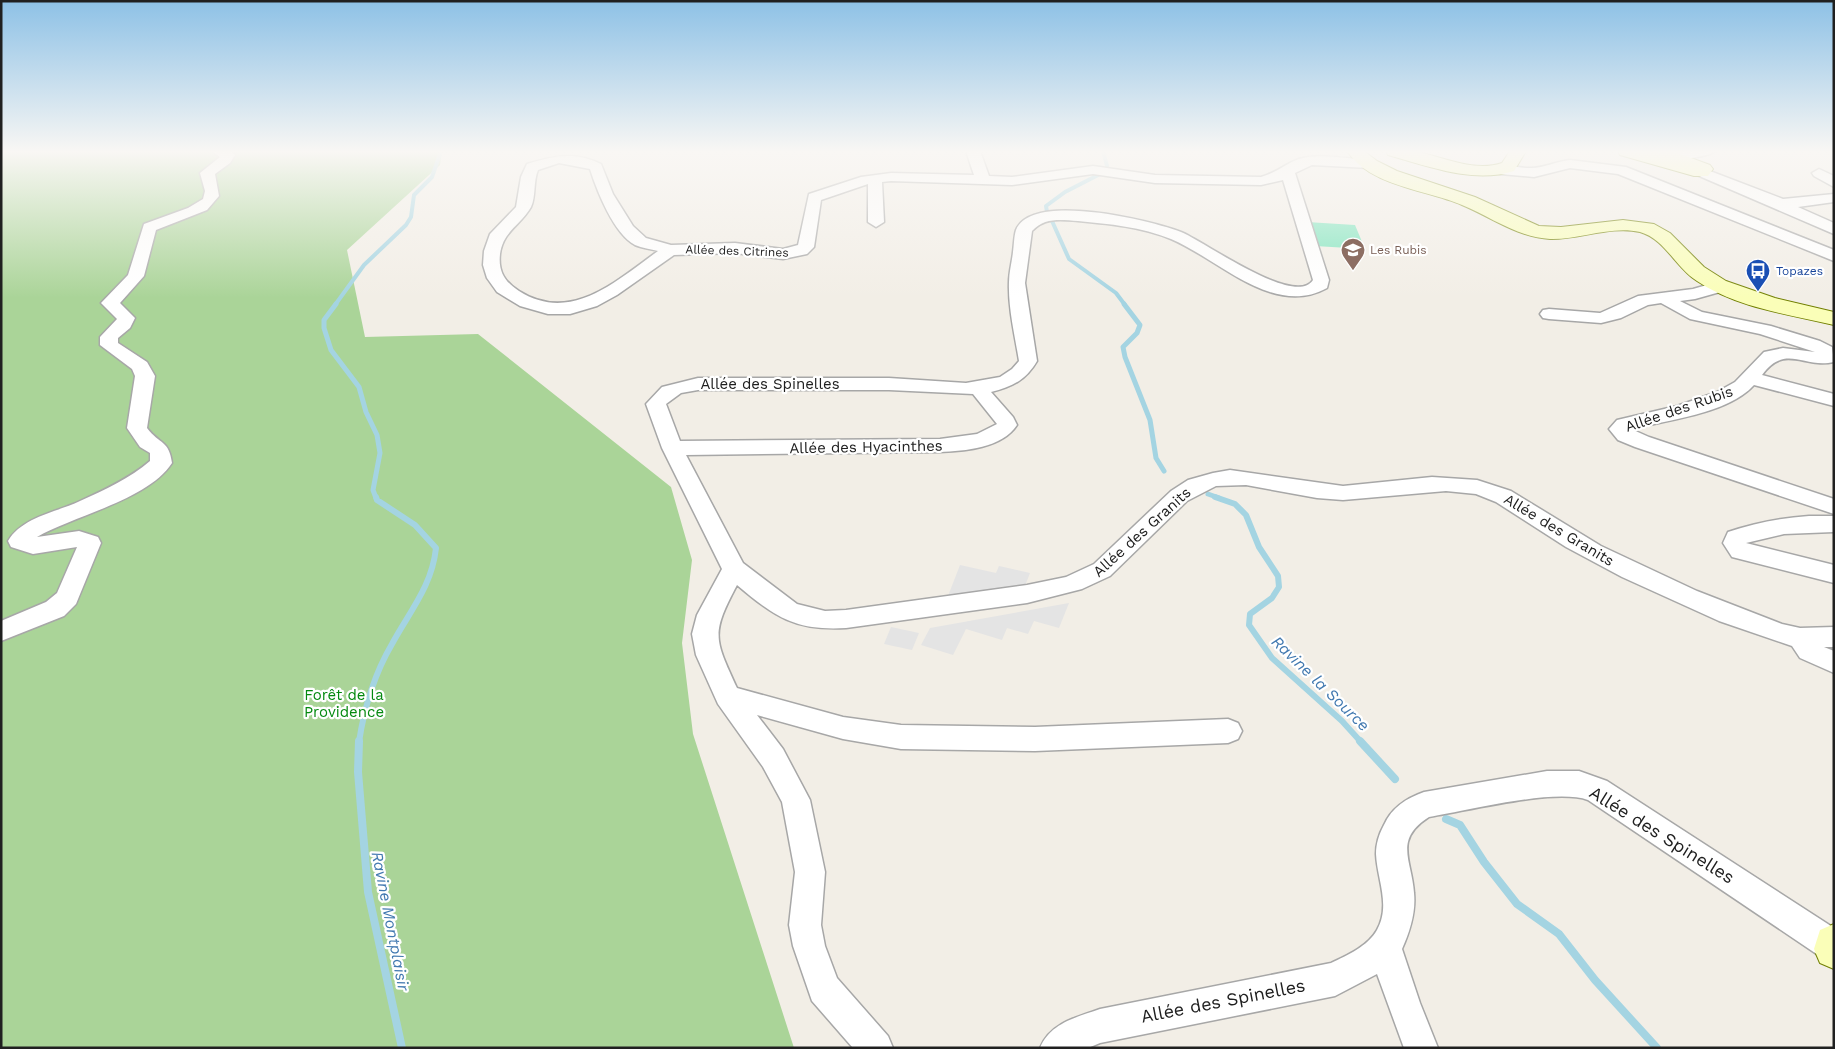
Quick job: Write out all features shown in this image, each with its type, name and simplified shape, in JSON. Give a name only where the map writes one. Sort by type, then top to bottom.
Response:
[{"type":"main road","points":[[1466,200],[1539,231],[1559,233],[1629,226],[1646,228],[1666,240],[1694,270],[1721,286],[1759,300],[1834,318]]},
{"type":"street","points":[[1,631],[55,609],[67,598],[90,543],[79,539],[46,545],[24,544],[19,541],[26,533],[66,516],[148,476],[161,463],[160,450],[147,442],[137,428],[145,376],[140,366],[109,344],[109,338],[124,324],[126,318],[110,303],[136,276],[149,226],[198,209],[210,200]]},
{"type":"street","name":"Allée des Citrines","points":[[526,200],[522,209],[501,230],[496,239],[491,265],[494,276],[501,287],[529,304],[556,311],[580,307],[608,294],[670,250]]},
{"type":"street","name":"Allée des Citrines","points":[[610,200],[627,229],[640,241],[670,250],[735,248],[782,254],[801,251],[808,243],[814,200]]},
{"type":"street","points":[[875,200],[876,222]]},
{"type":"street","name":"Allée des Spinelles","points":[[734,569],[672,448],[656,404],[661,396],[668,391],[682,386],[698,384],[892,384],[949,389],[978,388],[1003,382],[1022,373],[1028,361],[1017,283],[1024,230],[1036,219],[1060,215],[1146,226],[1188,240],[1242,274],[1273,287],[1303,291],[1317,288],[1321,280],[1296,200]]},
{"type":"street","points":[[1696,200],[1834,256]]},
{"type":"street","points":[[1771,200],[1834,229]]},
{"type":"street","points":[[1781,204],[1817,200]]},
{"type":"street","points":[[1549,314],[1601,318],[1615,314],[1637,302],[1695,294],[1721,286]]},
{"type":"street","name":"Allée des Rubis","points":[[1666,298],[1677,308],[1697,317],[1752,327],[1781,335],[1816,346],[1828,352],[1832,357],[1826,360],[1805,354],[1776,354],[1767,358],[1738,389],[1666,415],[1624,424],[1619,429],[1625,435],[1642,442],[1834,507]]},
{"type":"street","points":[[1750,378],[1834,400]]},
{"type":"street","name":"Allée des Hyacinthes","points":[[672,448],[940,446],[964,444],[996,434],[1004,430],[1007,425],[1006,421],[978,388]]},
{"type":"street","name":"Allée des Granits","points":[[734,569],[788,611],[806,617],[825,620],[846,618],[1028,594],[1088,579],[1102,570],[1179,496],[1193,486],[1209,480],[1228,477],[1250,477],[1299,489],[1336,493],[1369,493],[1445,482],[1470,485],[1495,492],[1622,568],[1678,594],[1747,622],[1800,638]]},
{"type":"street","points":[[1834,524],[1798,524],[1770,528],[1736,538],[1734,544],[1740,552],[1834,574]]},
{"type":"street","points":[[734,569],[709,615],[705,634],[709,655],[727,696],[773,758],[796,800],[810,872],[805,925],[809,946],[824,989],[876,1048]]},
{"type":"street","points":[[1834,637],[1800,638],[1808,651],[1834,663]]},
{"type":"street","points":[[727,696],[843,728],[901,737],[1035,739],[1228,731]]},
{"type":"street","name":"Allée des Spinelles","points":[[1057,1048],[1076,1035],[1100,1026],[1335,979],[1374,957],[1385,947],[1397,916],[1398,886],[1391,852],[1394,835],[1400,822],[1411,812],[1424,805],[1562,783],[1579,784],[1614,801],[1833,947]]},
{"type":"street","points":[[1385,947],[1403,1004],[1420,1048]]},
{"type":"green space","name":"Forêt de la Providence","points":[[1,200],[402,200],[347,250],[365,337],[478,334],[671,487],[692,560],[682,643],[693,734],[794,1048],[1,1048]]},
{"type":"green space","points":[[1307,222],[1355,225],[1365,249],[1315,246]]},
{"type":"shaded area","points":[[960,565],[996,573],[999,566],[1030,573],[1025,586],[948,596]]},
{"type":"shaded area","points":[[1069,603],[1059,628],[1034,621],[1028,634],[1007,628],[1002,640],[966,629],[953,655],[921,645],[930,628]]},
{"type":"shaded area","points":[[891,627],[919,633],[912,650],[884,644]]},
{"type":"waterway","name":"Ravine Montplaisir","points":[[335,305],[364,265],[406,225],[411,217],[413,200]]},
{"type":"waterway","name":"Ravine la Source","points":[[1047,212],[1046,206],[1054,200]]},
{"type":"waterway","name":"Ravine la Source","points":[[1052,221],[1069,259],[1116,293],[1125,305]]},
{"type":"waterway","name":"Ravine Montplaisir","points":[[336,304],[324,320],[324,328],[331,350],[359,387],[366,412],[377,435],[380,453],[373,490],[376,498]]},
{"type":"waterway","name":"Ravine la Source","points":[[1124,304],[1140,325],[1137,333],[1123,347],[1125,357],[1150,420],[1156,458],[1164,471]]},
{"type":"waterway","name":"Ravine la Source","points":[[1208,494],[1219,498]]},
{"type":"waterway","name":"Ravine Montplaisir","points":[[359,742],[367,704],[375,679],[386,655],[425,586],[434,562],[436,548],[415,525],[377,500],[376,497]]},
{"type":"waterway","name":"Ravine la Source","points":[[1215,497],[1235,504],[1246,515],[1259,547],[1278,576],[1279,587],[1272,598],[1250,614],[1249,625],[1272,658],[1342,721],[1361,742]]},
{"type":"waterway","name":"Ravine Montplaisir","points":[[359,741],[358,772],[368,892],[402,1048]]},
{"type":"waterway","name":"Ravine la Source","points":[[1360,741],[1395,779]]},
{"type":"waterway","name":"Ravine la Source","points":[[1446,819],[1460,825],[1484,862],[1517,904],[1559,934],[1595,980],[1657,1048]]},
{"type":"place","name":"Les Rubis","points":[[1353,271]]},
{"type":"place","name":"Topazes","points":[[1758,292]]}]
